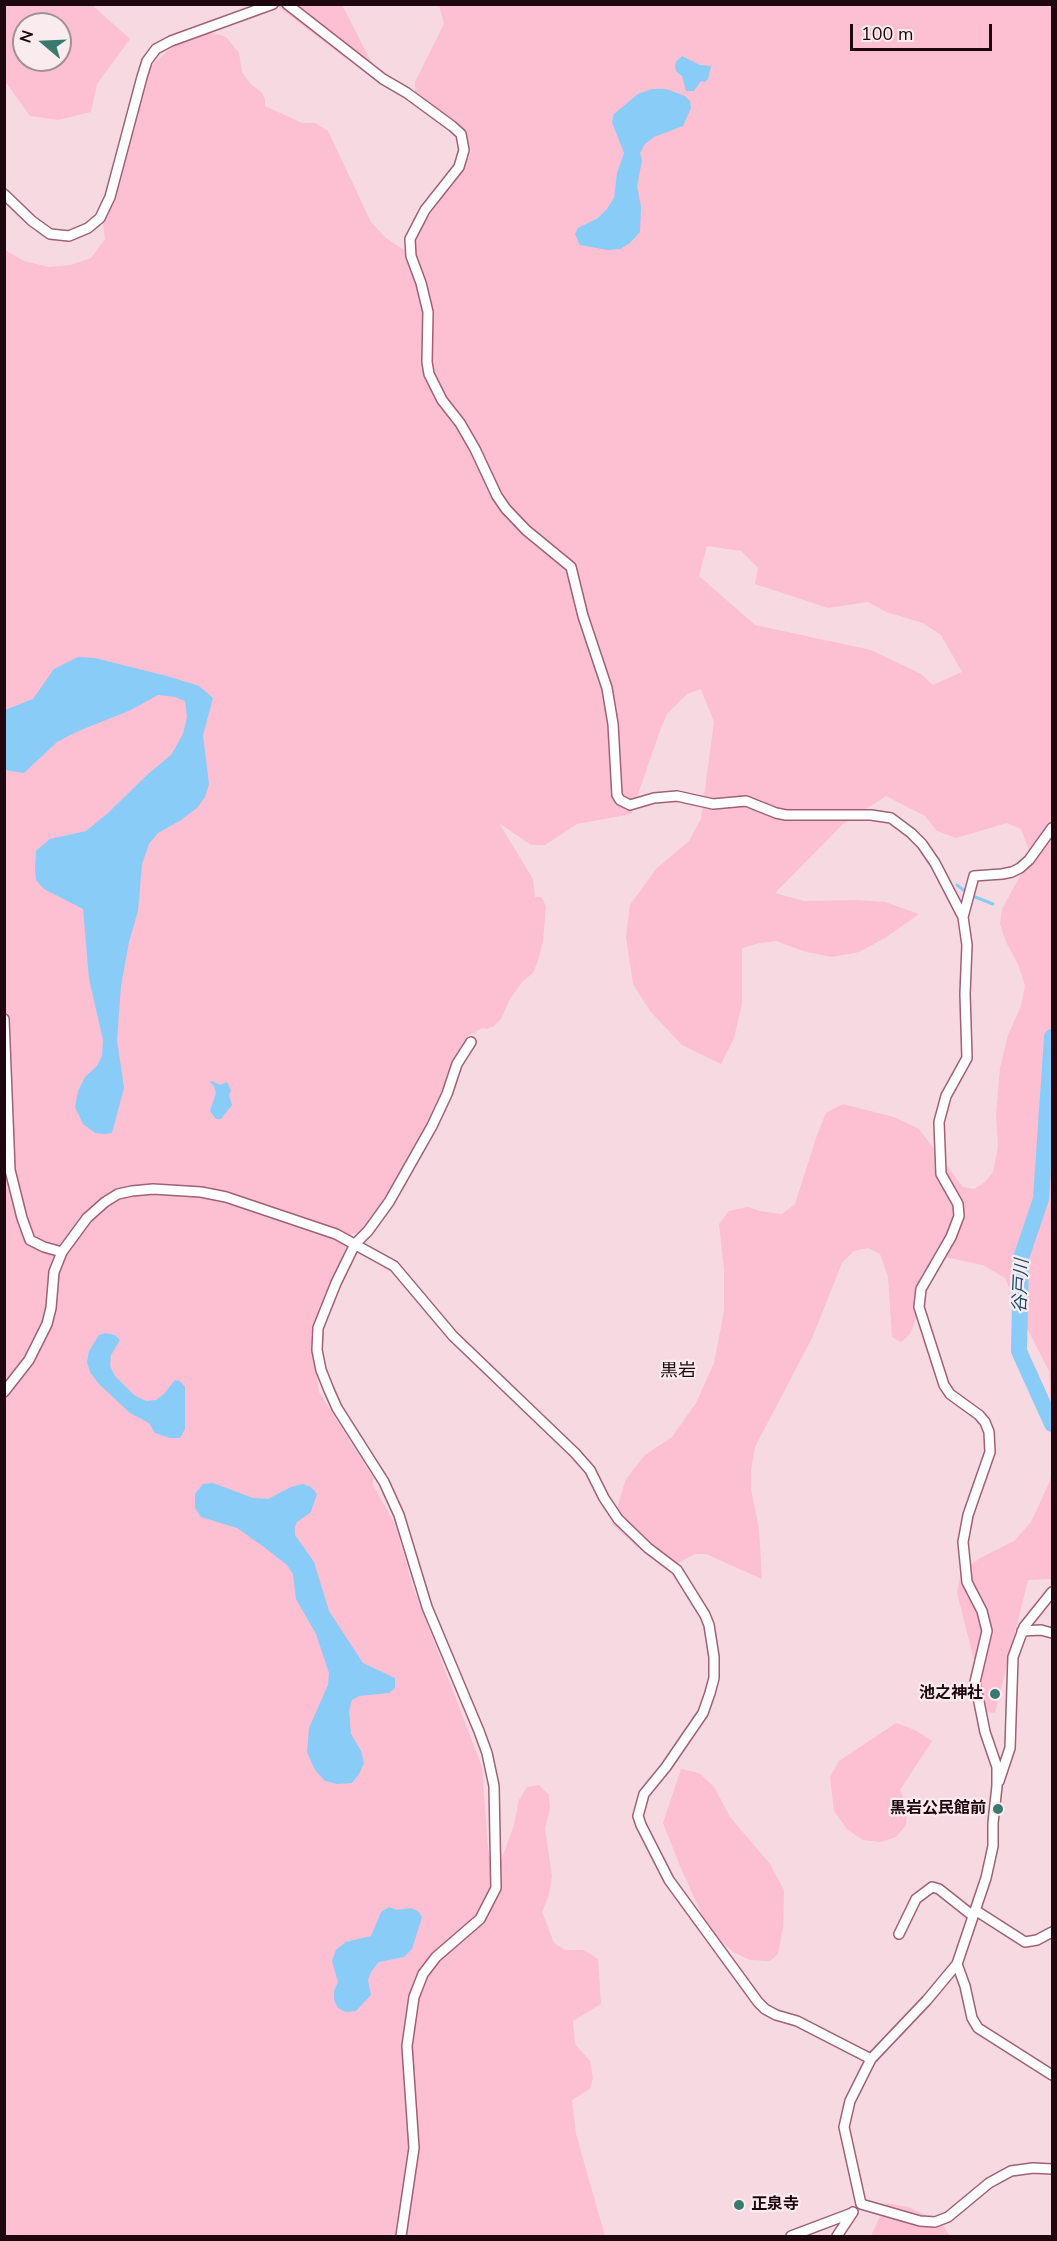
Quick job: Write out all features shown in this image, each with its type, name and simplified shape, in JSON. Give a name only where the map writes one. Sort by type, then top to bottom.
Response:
[{"type":"street","points":[[4,194],[32,221],[50,234],[69,236],[88,228],[100,218],[110,197],[142,77],[147,61],[156,49],[171,40],[273,4]]},
{"type":"street","points":[[287,4],[383,79],[425,106],[460,134],[464,150],[459,167],[425,210],[410,239],[411,256],[428,312],[427,362],[429,374],[442,400],[460,423],[475,449],[497,496],[506,509],[526,530],[571,567],[583,616],[608,688],[613,724],[617,795],[620,800],[630,804],[654,798],[677,796],[714,804],[746,801],[786,815],[871,815],[891,818],[922,844],[965,914]]},
{"type":"street","points":[[861,2204],[844,2127],[850,2101],[871,2059],[927,2000],[957,1964],[993,1846],[997,1767],[985,1732],[975,1682],[987,1631],[982,1611],[967,1582],[963,1542],[968,1515],[990,1452],[989,1432],[979,1415],[951,1394],[944,1385],[919,1307],[921,1288],[951,1237],[959,1216],[957,1204],[941,1174],[939,1122],[946,1096],[967,1058],[965,914],[971,882],[974,876],[1002,874],[1020,868],[1029,860],[1053,828]]},
{"type":"street","points":[[4,1019],[10,1170],[30,1240],[62,1252]]},
{"type":"street","points":[[401,2236],[414,2148],[407,2046],[414,1997],[423,1974],[436,1957],[480,1919],[496,1888],[494,1786],[483,1742],[427,1607],[399,1515],[379,1473],[337,1408],[321,1370],[317,1350],[318,1328],[355,1244],[368,1231],[389,1202],[432,1126],[447,1094],[457,1064],[471,1042]]},
{"type":"street","points":[[4,1392],[29,1360],[47,1324],[51,1308],[54,1272],[62,1252],[87,1218],[118,1194],[153,1189],[201,1192],[226,1197],[336,1234],[394,1266],[453,1336],[575,1453],[590,1470],[618,1519],[648,1548],[677,1570],[709,1625],[714,1657],[714,1678],[703,1713],[666,1767],[644,1794],[638,1815],[641,1826],[669,1880],[765,2009],[797,2021],[871,2059]]},
{"type":"street","points":[[997,1786],[1011,1748],[1012,1662],[1022,1631],[1053,1592]]},
{"type":"street","points":[[1022,1631],[1041,1630],[1053,1633]]},
{"type":"street","points":[[899,1934],[916,1899],[932,1887],[939,1889],[974,1913],[1025,1942],[1037,1940],[1053,1932]]},
{"type":"street","points":[[957,1964],[965,1986],[972,2018],[978,2028],[1053,2075]]},
{"type":"street","points":[[861,2204],[920,2221],[935,2222],[948,2217],[989,2183],[1011,2171],[1033,2168],[1053,2169]]},
{"type":"street","points":[[837,2236],[861,2204]]},
{"type":"street","points":[[791,2236],[852,2213]]},
{"type":"shaded area","points":[[4,5],[92,5],[130,39],[97,84],[91,112],[58,120],[30,116],[5,81]]},
{"type":"shaded area","points":[[276,5],[342,5],[376,71],[344,57]]},
{"type":"shaded area","points":[[439,5],[1052,5],[1052,1425],[1049,1371],[1005,1278],[983,1265],[944,1257],[937,1262],[910,1334],[901,1342],[892,1337],[888,1277],[880,1254],[868,1248],[854,1251],[842,1263],[813,1336],[755,1447],[751,1470],[751,1490],[759,1528],[762,1579],[706,1554],[695,1554],[675,1565],[655,1560],[612,1524],[626,1479],[645,1455],[672,1437],[696,1403],[714,1363],[724,1311],[724,1270],[719,1224],[729,1211],[748,1207],[782,1214],[795,1204],[826,1113],[843,1104],[894,1117],[919,1129],[963,1187],[974,1189],[985,1182],[993,1172],[998,1147],[996,1115],[1000,1068],[1008,1035],[1021,1006],[1025,986],[1000,924],[1002,909],[1025,867],[1029,850],[1021,829],[1007,823],[956,838],[937,831],[925,816],[886,796],[843,824],[775,893],[804,901],[885,902],[919,914],[885,938],[859,952],[832,957],[806,952],[776,941],[742,948],[742,1004],[734,1038],[721,1064],[682,1045],[650,1011],[633,984],[626,937],[630,905],[656,869],[689,841],[701,819],[714,722],[701,689],[687,694],[667,714],[631,814],[577,824],[545,845],[531,845],[499,823],[533,879],[535,897],[541,897],[546,906],[543,941],[538,961],[533,973],[523,981],[510,999],[501,1019],[494,1026],[487,1029],[482,1028],[468,1036],[458,1051],[432,1116],[382,1206],[359,1233],[351,1234],[311,1335],[319,1392],[373,1478],[373,1485],[395,1524],[413,1587],[482,1767],[488,1849],[493,1867],[499,1866],[514,1825],[519,1800],[527,1787],[539,1785],[549,1795],[550,1809],[545,1828],[552,1876],[549,1894],[542,1912],[554,1943],[565,1950],[584,1950],[598,1959],[601,2004],[573,2021],[575,2044],[590,2061],[593,2078],[590,2089],[572,2100],[576,2134],[605,2236],[5,2236],[5,250],[24,261],[49,267],[71,265],[91,258],[105,239],[103,223],[144,76],[156,61],[179,41],[211,32],[226,37],[239,53],[242,72],[262,93],[265,106],[302,123],[315,123],[328,131],[371,222],[386,238],[404,250],[454,182],[471,151],[463,129],[415,93],[415,82],[444,24]],"holes":[[[707,546],[741,551],[758,568],[755,584],[828,608],[868,602],[886,612],[923,623],[941,635],[962,672],[933,685],[921,674],[871,650],[755,625],[699,576]]]},
{"type":"shaded area","points":[[1052,1469],[1052,1579],[1028,1580],[995,1713],[987,1712],[957,1593],[961,1571],[982,1557],[1014,1541],[1031,1522],[1050,1481]]},
{"type":"shaded area","points":[[896,1723],[915,1730],[932,1741],[900,1790],[907,1805],[906,1825],[896,1837],[880,1842],[863,1840],[847,1829],[834,1811],[830,1777],[839,1761]]},
{"type":"shaded area","points":[[681,1769],[699,1773],[714,1787],[730,1817],[770,1864],[784,1890],[783,1928],[778,1954],[770,1961],[750,1960],[733,1952],[708,1928],[663,1823]]},
{"type":"shaded area","points":[[886,2203],[908,2207],[940,2221],[950,2236],[871,2236]]},
{"type":"water","points":[[682,56],[700,65],[711,66],[708,79],[705,82],[701,81],[694,91],[686,91],[682,76],[676,71],[676,62]]},
{"type":"water","points":[[652,89],[666,89],[685,96],[690,101],[691,108],[683,126],[654,137],[645,144],[640,153],[642,160],[637,186],[641,207],[640,232],[630,243],[620,249],[608,250],[580,245],[575,234],[578,228],[598,218],[614,198],[617,173],[624,153],[612,122],[614,114],[638,94]]},
{"type":"water","points":[[78,657],[95,658],[167,676],[199,686],[213,698],[203,735],[209,784],[205,797],[197,808],[158,833],[149,844],[142,864],[138,911],[129,942],[121,986],[117,1040],[124,1088],[112,1133],[105,1134],[95,1133],[83,1124],[75,1107],[78,1091],[85,1077],[97,1066],[102,1056],[103,1040],[89,979],[83,909],[44,889],[36,880],[36,851],[50,839],[86,831],[108,813],[171,755],[183,734],[187,717],[185,701],[158,695],[131,710],[57,742],[24,773],[5,770],[5,710],[33,699],[54,669]]},
{"type":"water","points":[[210,1082],[220,1085],[227,1082],[231,1090],[229,1095],[232,1105],[221,1119],[216,1119],[210,1111],[216,1093]]},
{"type":"water","points":[[105,1333],[115,1335],[120,1340],[111,1355],[110,1366],[115,1376],[134,1395],[146,1401],[156,1400],[175,1380],[180,1381],[185,1387],[185,1429],[180,1438],[170,1438],[155,1433],[149,1423],[130,1413],[99,1384],[90,1372],[87,1362],[89,1351],[99,1335]]},
{"type":"water","points":[[213,1483],[253,1498],[268,1499],[291,1487],[303,1484],[311,1487],[317,1494],[311,1512],[297,1522],[295,1535],[314,1562],[329,1611],[363,1663],[395,1678],[395,1688],[389,1693],[359,1696],[352,1700],[349,1711],[351,1734],[361,1751],[364,1763],[352,1783],[337,1784],[325,1781],[315,1770],[307,1752],[309,1728],[328,1685],[329,1673],[316,1634],[296,1599],[293,1574],[287,1565],[237,1528],[201,1517],[195,1508],[195,1494],[203,1484]]},
{"type":"water","points":[[389,1907],[397,1910],[411,1908],[419,1912],[422,1917],[412,1949],[404,1957],[379,1962],[368,1980],[371,1995],[356,2011],[346,2012],[338,2008],[334,2000],[334,1991],[338,1982],[332,1961],[336,1950],[346,1942],[371,1936],[381,1912]]},
{"type":"waterway","points":[[957,885],[970,895],[993,904]]},
{"type":"waterway","name":"谷戸川","points":[[1052,1037],[1041,1199],[1021,1258],[1019,1351],[1052,1424]]},
{"type":"place","name":"池之神社","points":[[995,1694]]},
{"type":"place","name":"黒岩公民館前","points":[[998,1809]]},
{"type":"place","name":"正泉寺","points":[[739,2205]]},
{"type":"district","name":"黒岩","points":[[678,1372]]}]
